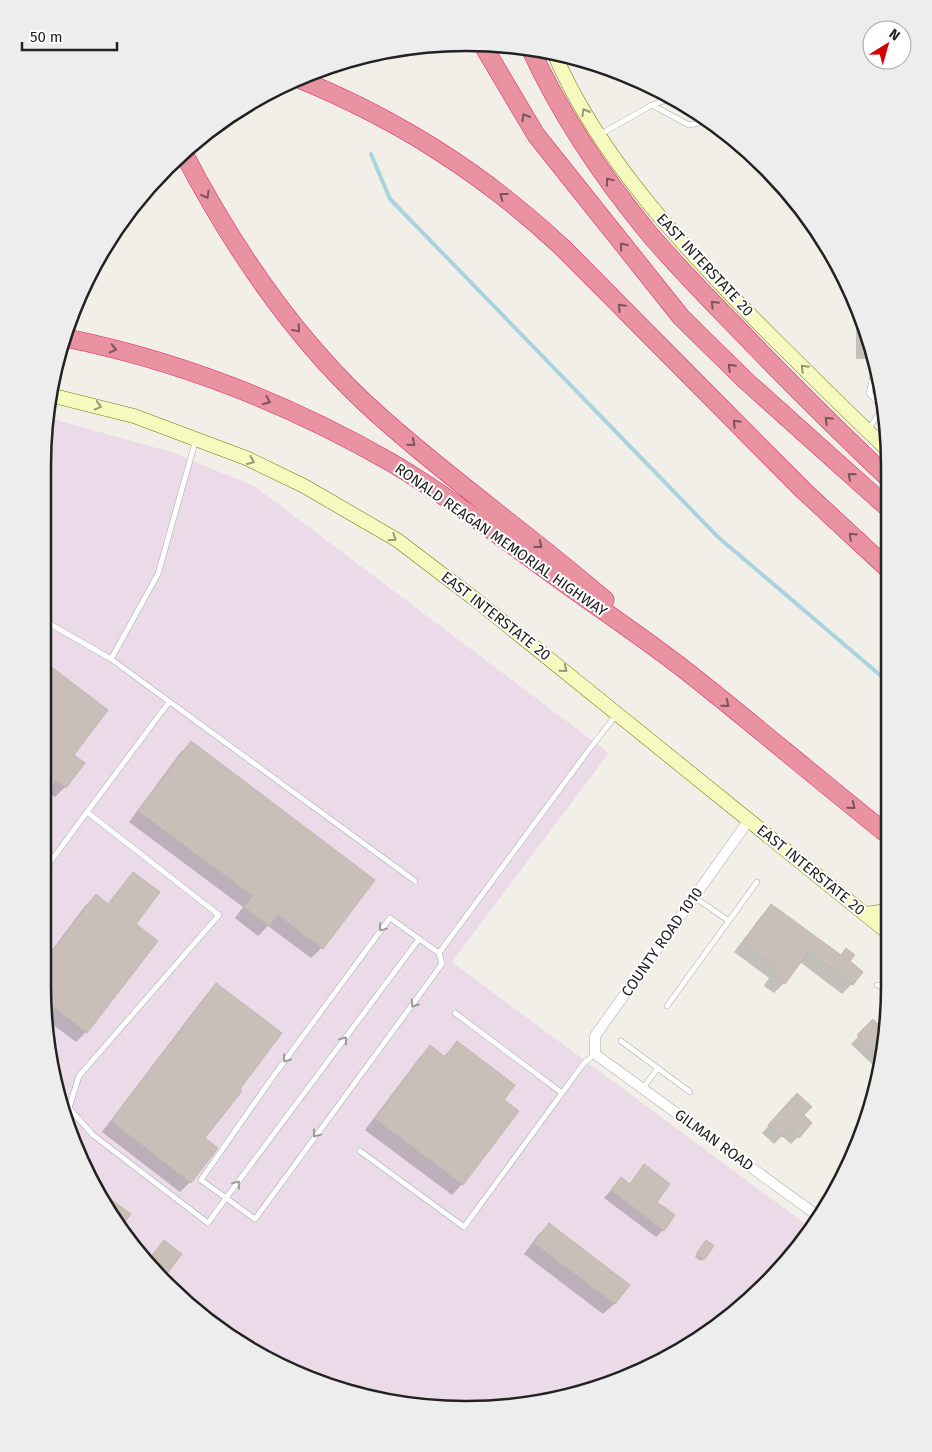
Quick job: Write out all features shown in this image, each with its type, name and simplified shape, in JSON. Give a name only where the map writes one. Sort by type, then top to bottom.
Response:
[{"type":"highway","points":[[487,52],[536,135],[681,317],[745,380],[881,502]]},
{"type":"highway","points":[[534,57],[551,91],[582,142],[647,231],[706,296],[881,471]]},
{"type":"highway","points":[[308,83],[337,94],[435,147],[475,174],[534,221],[803,490],[881,562]]},
{"type":"highway","points":[[187,160],[214,208],[263,286],[290,322],[353,391],[384,420],[564,565],[688,673]]},
{"type":"highway","name":"RONALD REAGAN MEMORIAL HIGHWAY","points":[[71,339],[126,352],[210,379],[297,414],[394,465],[440,495],[688,673],[881,829]]},
{"type":"main road","name":"EAST INTERSTATE 20","points":[[558,61],[599,135],[656,213],[711,276],[880,443]]},
{"type":"main road","name":"EAST INTERSTATE 20","points":[[57,397],[134,416],[246,458],[304,486],[397,540],[463,589],[881,927]]},
{"type":"main road","points":[[866,914],[881,912]]},
{"type":"street","name":"COUNTY ROAD 1010","points":[[595,1054],[596,1036],[749,820]]},
{"type":"street","name":"GILMAN ROAD","points":[[595,1054],[813,1212]]},
{"type":"lane","points":[[599,135],[652,105],[663,101]]},
{"type":"lane","points":[[652,105],[689,125],[699,123]]},
{"type":"lane","points":[[872,381],[870,393],[875,399]]},
{"type":"lane","points":[[868,431],[877,416]]},
{"type":"lane","points":[[111,659],[158,574],[196,439]]},
{"type":"lane","points":[[51,624],[111,659],[415,881]]},
{"type":"lane","points":[[51,861],[169,702]]},
{"type":"lane","points":[[439,953],[618,713]]},
{"type":"lane","points":[[69,1107],[79,1076],[219,914],[87,812]]},
{"type":"lane","points":[[667,1006],[757,882]]},
{"type":"lane","points":[[694,896],[729,921]]},
{"type":"lane","points":[[390,918],[419,939],[439,953],[442,964],[255,1219],[201,1180],[272,1078],[390,918]]},
{"type":"lane","points":[[70,1109],[93,1135],[208,1223],[419,939]]},
{"type":"lane","points":[[877,985],[881,986]]},
{"type":"lane","points":[[455,1013],[562,1093]]},
{"type":"lane","points":[[621,1041],[690,1092]]},
{"type":"lane","points":[[360,1151],[464,1227],[584,1063],[595,1054]]},
{"type":"lane","points":[[643,1088],[658,1068]]},
{"type":"shaded area","points":[[54,419],[171,452],[254,486],[609,753],[452,962],[805,1224],[778,1259],[759,1279],[739,1298],[696,1331],[649,1358],[625,1369],[573,1387],[547,1393],[493,1400],[466,1401],[439,1400],[385,1393],[333,1379],[307,1369],[283,1358],[236,1331],[193,1298],[173,1279],[154,1259],[121,1216],[94,1169],[73,1119],[59,1067],[52,1013],[51,466]]},
{"type":"building","points":[[51,667],[108,710],[74,755],[85,763],[66,788],[56,780],[51,787]]},
{"type":"building","points":[[191,741],[375,880],[323,949],[278,915],[269,926],[244,907],[253,896],[138,811]]},
{"type":"building","points":[[133,872],[160,892],[136,924],[158,941],[87,1033],[52,1005],[51,953],[96,894],[108,904]]},
{"type":"building","points":[[771,904],[841,955],[846,948],[855,955],[850,961],[863,972],[853,985],[809,951],[785,984],[773,975],[778,968],[743,942]]},
{"type":"building","points":[[216,983],[282,1033],[240,1089],[242,1091],[205,1138],[218,1148],[191,1183],[111,1121]]},
{"type":"building","points":[[873,1019],[879,1025],[875,1052],[857,1035]]},
{"type":"building","points":[[457,1041],[515,1085],[504,1100],[519,1111],[463,1185],[375,1119],[430,1045],[445,1057]]},
{"type":"building","points":[[797,1093],[812,1107],[804,1115],[812,1123],[799,1138],[790,1129],[783,1137],[768,1125]]},
{"type":"building","points":[[644,1164],[670,1184],[657,1202],[675,1215],[664,1231],[611,1190],[621,1177],[630,1184]]},
{"type":"building","points":[[111,1199],[131,1214],[125,1222]]},
{"type":"building","points":[[549,1223],[630,1285],[615,1304],[534,1243]]},
{"type":"building","points":[[164,1240],[182,1254],[167,1273],[151,1256]]},
{"type":"building","points":[[706,1240],[714,1246],[704,1260],[696,1254]]},
{"type":"waterway","points":[[371,154],[390,199],[718,537],[881,676]]}]
